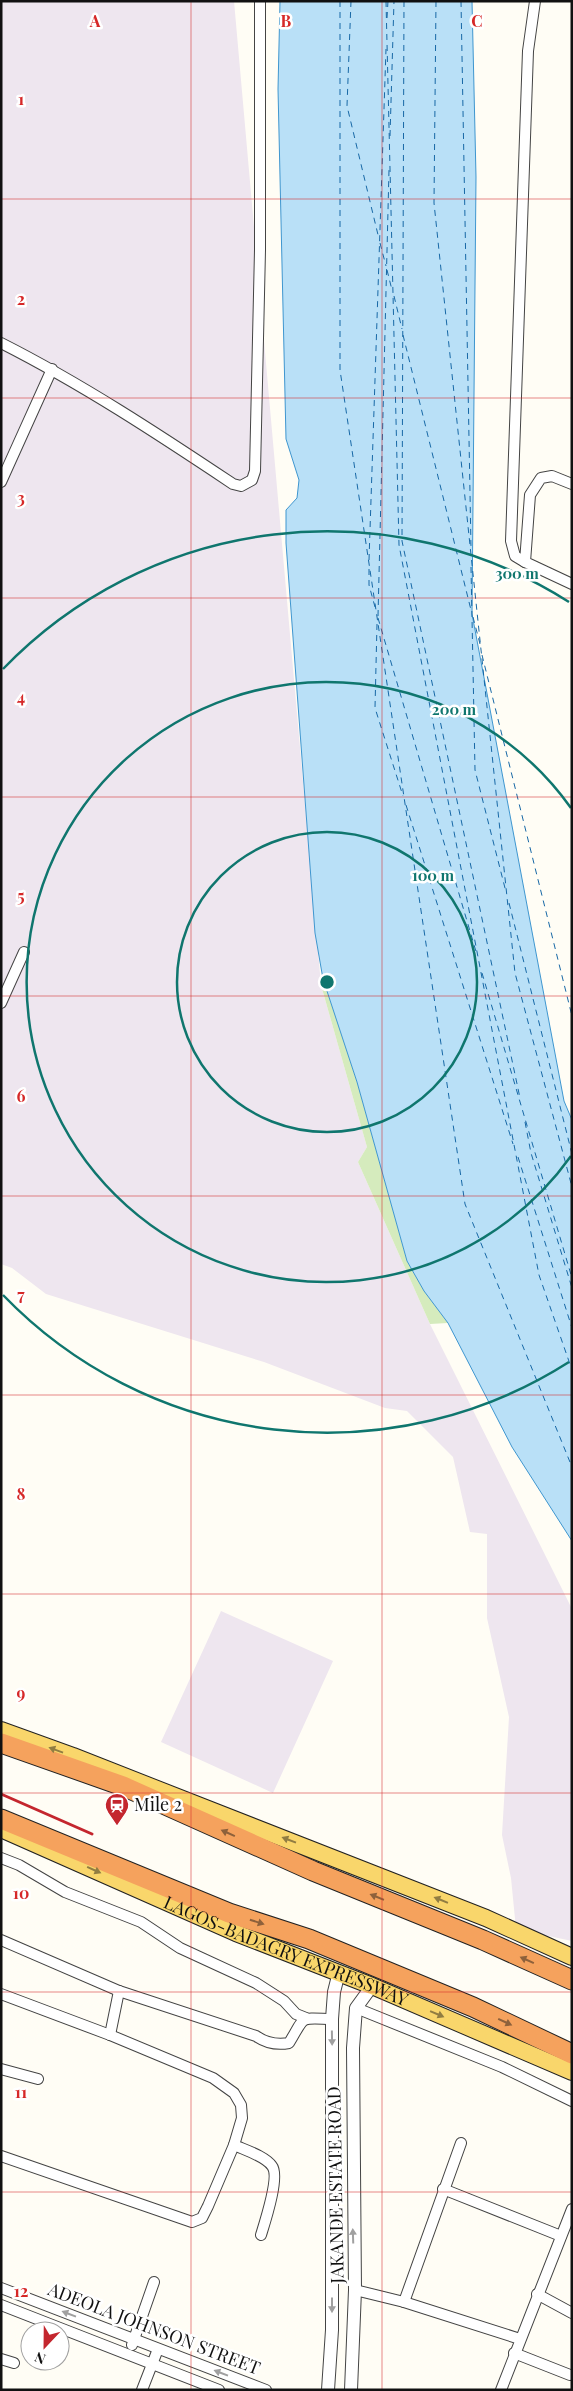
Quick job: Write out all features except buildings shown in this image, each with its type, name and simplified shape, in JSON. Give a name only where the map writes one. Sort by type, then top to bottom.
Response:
[{"type":"highway","points":[[1,1743],[123,1786],[313,1871],[483,1940],[572,1980]]},
{"type":"highway","name":"LAGOS-BADAGRY EXPRESSWAY","points":[[1,1819],[229,1913],[309,1939],[473,2007],[572,2054]]},
{"type":"main road","points":[[1,1730],[73,1756],[477,1914],[572,1957]]},
{"type":"main road","name":"LAGOS-BADAGRY EXPRESSWAY","points":[[1,1829],[236,1933],[339,1972],[572,2072]]},
{"type":"street","points":[[1,342],[52,369],[168,440],[233,484],[241,486],[252,480],[255,471],[260,250],[260,1]]},
{"type":"street","points":[[534,1],[528,51],[511,541],[515,556],[572,584]]},
{"type":"street","points":[[1,482],[52,369]]},
{"type":"street","points":[[525,562],[530,495],[542,478],[552,476],[572,484]]},
{"type":"street","points":[[1,1003],[24,952]]},
{"type":"street","points":[[1,1858],[19,1865],[65,1892],[141,1922],[180,1948],[256,1983],[284,2001],[296,2014],[306,2018],[332,2019]]},
{"type":"street","points":[[1,1940],[119,1992],[256,2036],[263,2042],[279,2045],[289,2043],[300,2022],[306,2018]]},
{"type":"street","points":[[328,2390],[332,2330],[332,2019],[334,1992],[339,1972]]},
{"type":"street","points":[[372,1986],[356,2008],[502,2067],[572,2101]]},
{"type":"street","points":[[110,2035],[119,1992]]},
{"type":"street","points":[[1,1994],[110,2035],[213,2078],[234,2093],[240,2105],[242,2118],[234,2145],[208,2206],[202,2218],[192,2222],[1,2156]]},
{"type":"street","name":"JAKANDE ESTATE ROAD","points":[[351,2390],[355,2290],[353,2048],[356,2008]]},
{"type":"street","points":[[1,2069],[38,2079]]},
{"type":"street","points":[[404,2302],[443,2190],[462,2143]]},
{"type":"street","points":[[234,2145],[266,2161],[272,2166],[275,2173],[268,2212],[261,2234]]},
{"type":"street","points":[[443,2190],[560,2236]]},
{"type":"street","points":[[501,2390],[572,2209]]},
{"type":"street","points":[[129,2355],[154,2282]]},
{"type":"street","name":"ADEOLA JOHNSON STREET","points":[[1,2288],[266,2390]]},
{"type":"street","points":[[355,2290],[404,2302],[520,2339]]},
{"type":"street","points":[[538,2294],[572,2313]]},
{"type":"street","name":"ADEOLA JOHNSON STREET","points":[[1,2305],[219,2390]]},
{"type":"street","points":[[332,2330],[354,2333]]},
{"type":"street","points":[[142,2390],[158,2349]]},
{"type":"street","points":[[514,2353],[571,2374]]},
{"type":"street","points":[[1,2359],[14,2363]]},
{"type":"shaded area","points":[[1,1],[234,1],[321,985],[367,1147],[358,1162],[430,1324],[572,1609],[572,1941],[516,1929],[511,1878],[502,1835],[509,1717],[487,1618],[487,1534],[470,1532],[453,1457],[407,1411],[385,1408],[264,1362],[46,1294],[12,1268],[1,1264]]},
{"type":"shaded area","points":[[221,1611],[333,1661],[273,1793],[161,1742]]},
{"type":"green space","points":[[323,979],[357,1082],[407,1261],[424,1291],[448,1323],[430,1324],[358,1162],[367,1147],[321,985]]},
{"type":"water","points":[[280,1],[472,1],[476,177],[472,614],[564,1101],[572,1120],[572,1541],[512,1447],[448,1323],[424,1291],[407,1261],[357,1082],[323,979],[315,933],[286,543],[286,510],[297,498],[299,480],[286,439],[278,89]]},
{"type":"ferry route","points":[[340,1],[340,370],[465,1204],[572,1467]]},
{"type":"ferry route","points":[[351,1],[347,106],[379,239]]},
{"type":"ferry route","points":[[386,1],[399,545],[539,1275],[572,1370]]},
{"type":"ferry route","points":[[387,18],[388,1]]},
{"type":"ferry route","points":[[390,136],[394,1]]},
{"type":"ferry route","points":[[404,1],[402,541],[520,1098]]},
{"type":"ferry route","points":[[436,1],[434,203],[515,973],[572,1187]]},
{"type":"ferry route","points":[[461,1],[471,548]]},
{"type":"ferry route","points":[[369,560],[386,49]]},
{"type":"ferry route","points":[[378,616],[389,170]]},
{"type":"ferry route","points":[[380,243],[386,266]]},
{"type":"ferry route","points":[[387,270],[392,290]]},
{"type":"ferry route","points":[[394,296],[402,329]]},
{"type":"ferry route","points":[[403,335],[471,610]]},
{"type":"ferry route","points":[[471,567],[475,770],[506,892]]},
{"type":"ferry route","points":[[369,569],[369,585],[375,607]]},
{"type":"ferry route","points":[[473,617],[480,644]]},
{"type":"ferry route","points":[[378,618],[477,955]]},
{"type":"ferry route","points":[[377,624],[375,708],[403,796]]},
{"type":"ferry route","points":[[482,655],[572,1016]]},
{"type":"ferry route","points":[[406,805],[513,1144]]},
{"type":"ferry route","points":[[509,903],[572,1154]]},
{"type":"ferry route","points":[[482,973],[572,1278]]},
{"type":"ferry route","points":[[525,1122],[531,1153],[572,1288]]},
{"type":"ferry route","points":[[518,1157],[572,1328]]},
{"type":"railway","points":[[1,1794],[92,1834]]},
{"type":"place","name":"Mile 2","points":[[117,1826]]}]
